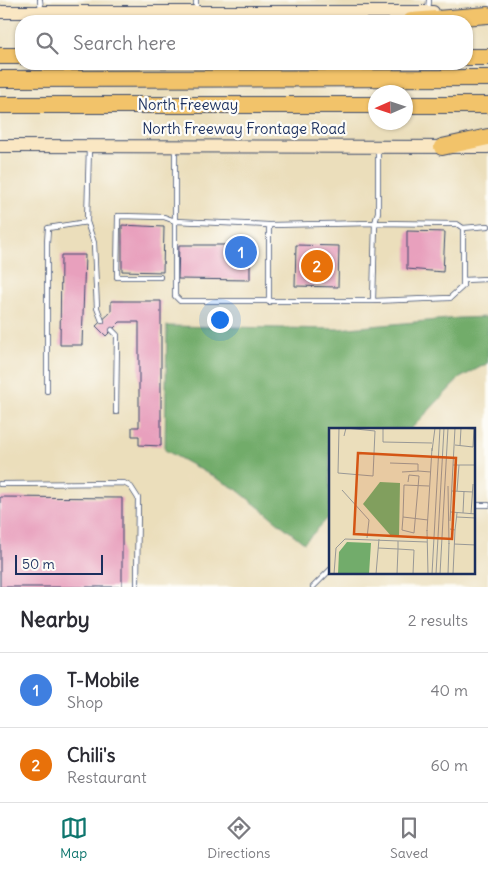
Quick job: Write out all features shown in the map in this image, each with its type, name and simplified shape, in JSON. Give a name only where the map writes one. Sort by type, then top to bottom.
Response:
[{"type":"highway","points":[[473,15],[488,14]]},
{"type":"highway","points":[[0,56],[15,56]]},
{"type":"highway","points":[[473,57],[488,57]]},
{"type":"highway","name":"North Freeway","points":[[0,79],[488,78]]},
{"type":"highway","name":"North Freeway","points":[[0,105],[368,105]]},
{"type":"highway","points":[[413,105],[488,105]]},
{"type":"highway","points":[[442,147],[488,137]]},
{"type":"main road","points":[[0,12],[41,6],[429,6],[488,14]]},
{"type":"main road","name":"North Freeway Frontage Road","points":[[0,146],[488,147]]},
{"type":"lane","points":[[89,145],[87,222],[94,243],[97,308],[102,321]]},
{"type":"lane","points":[[175,146],[175,296],[180,301],[373,301],[450,298],[463,286],[463,228]]},
{"type":"lane","points":[[373,301],[375,223],[378,212],[378,146]]},
{"type":"lane","points":[[160,277],[117,277],[118,216],[164,217],[175,221],[269,225],[375,223],[457,224],[463,228],[488,226]]},
{"type":"lane","points":[[48,391],[48,228],[87,222]]},
{"type":"lane","points":[[269,225],[269,302]]},
{"type":"lane","points":[[463,280],[488,279]]},
{"type":"lane","points":[[112,330],[117,335],[116,412]]},
{"type":"lane","points":[[0,484],[124,483],[131,487],[138,498],[137,587]]},
{"type":"lane","points":[[313,587],[329,571]]},
{"type":"green space","points":[[488,317],[488,363],[460,378],[412,428],[329,428],[329,517],[304,543],[236,489],[165,450],[167,326],[338,329]]},
{"type":"building","points":[[122,225],[164,227],[163,272],[122,271]]},
{"type":"building","points":[[407,231],[445,232],[443,272],[407,269]]},
{"type":"building","points":[[179,245],[250,245],[250,280],[178,279]]},
{"type":"building","points":[[296,245],[339,246],[338,287],[295,286]]},
{"type":"building","points":[[61,255],[85,255],[82,345],[60,345]]},
{"type":"building","points":[[111,301],[161,301],[161,446],[139,445],[139,436],[132,436],[132,427],[139,427],[139,322],[120,322],[106,336],[96,326],[111,312]]},
{"type":"building","points":[[0,497],[122,498],[122,587],[0,587]]},
{"type":"place","name":"T-Mobile","points":[[241,252]]},
{"type":"place","name":"Chili's","points":[[317,266]]}]
